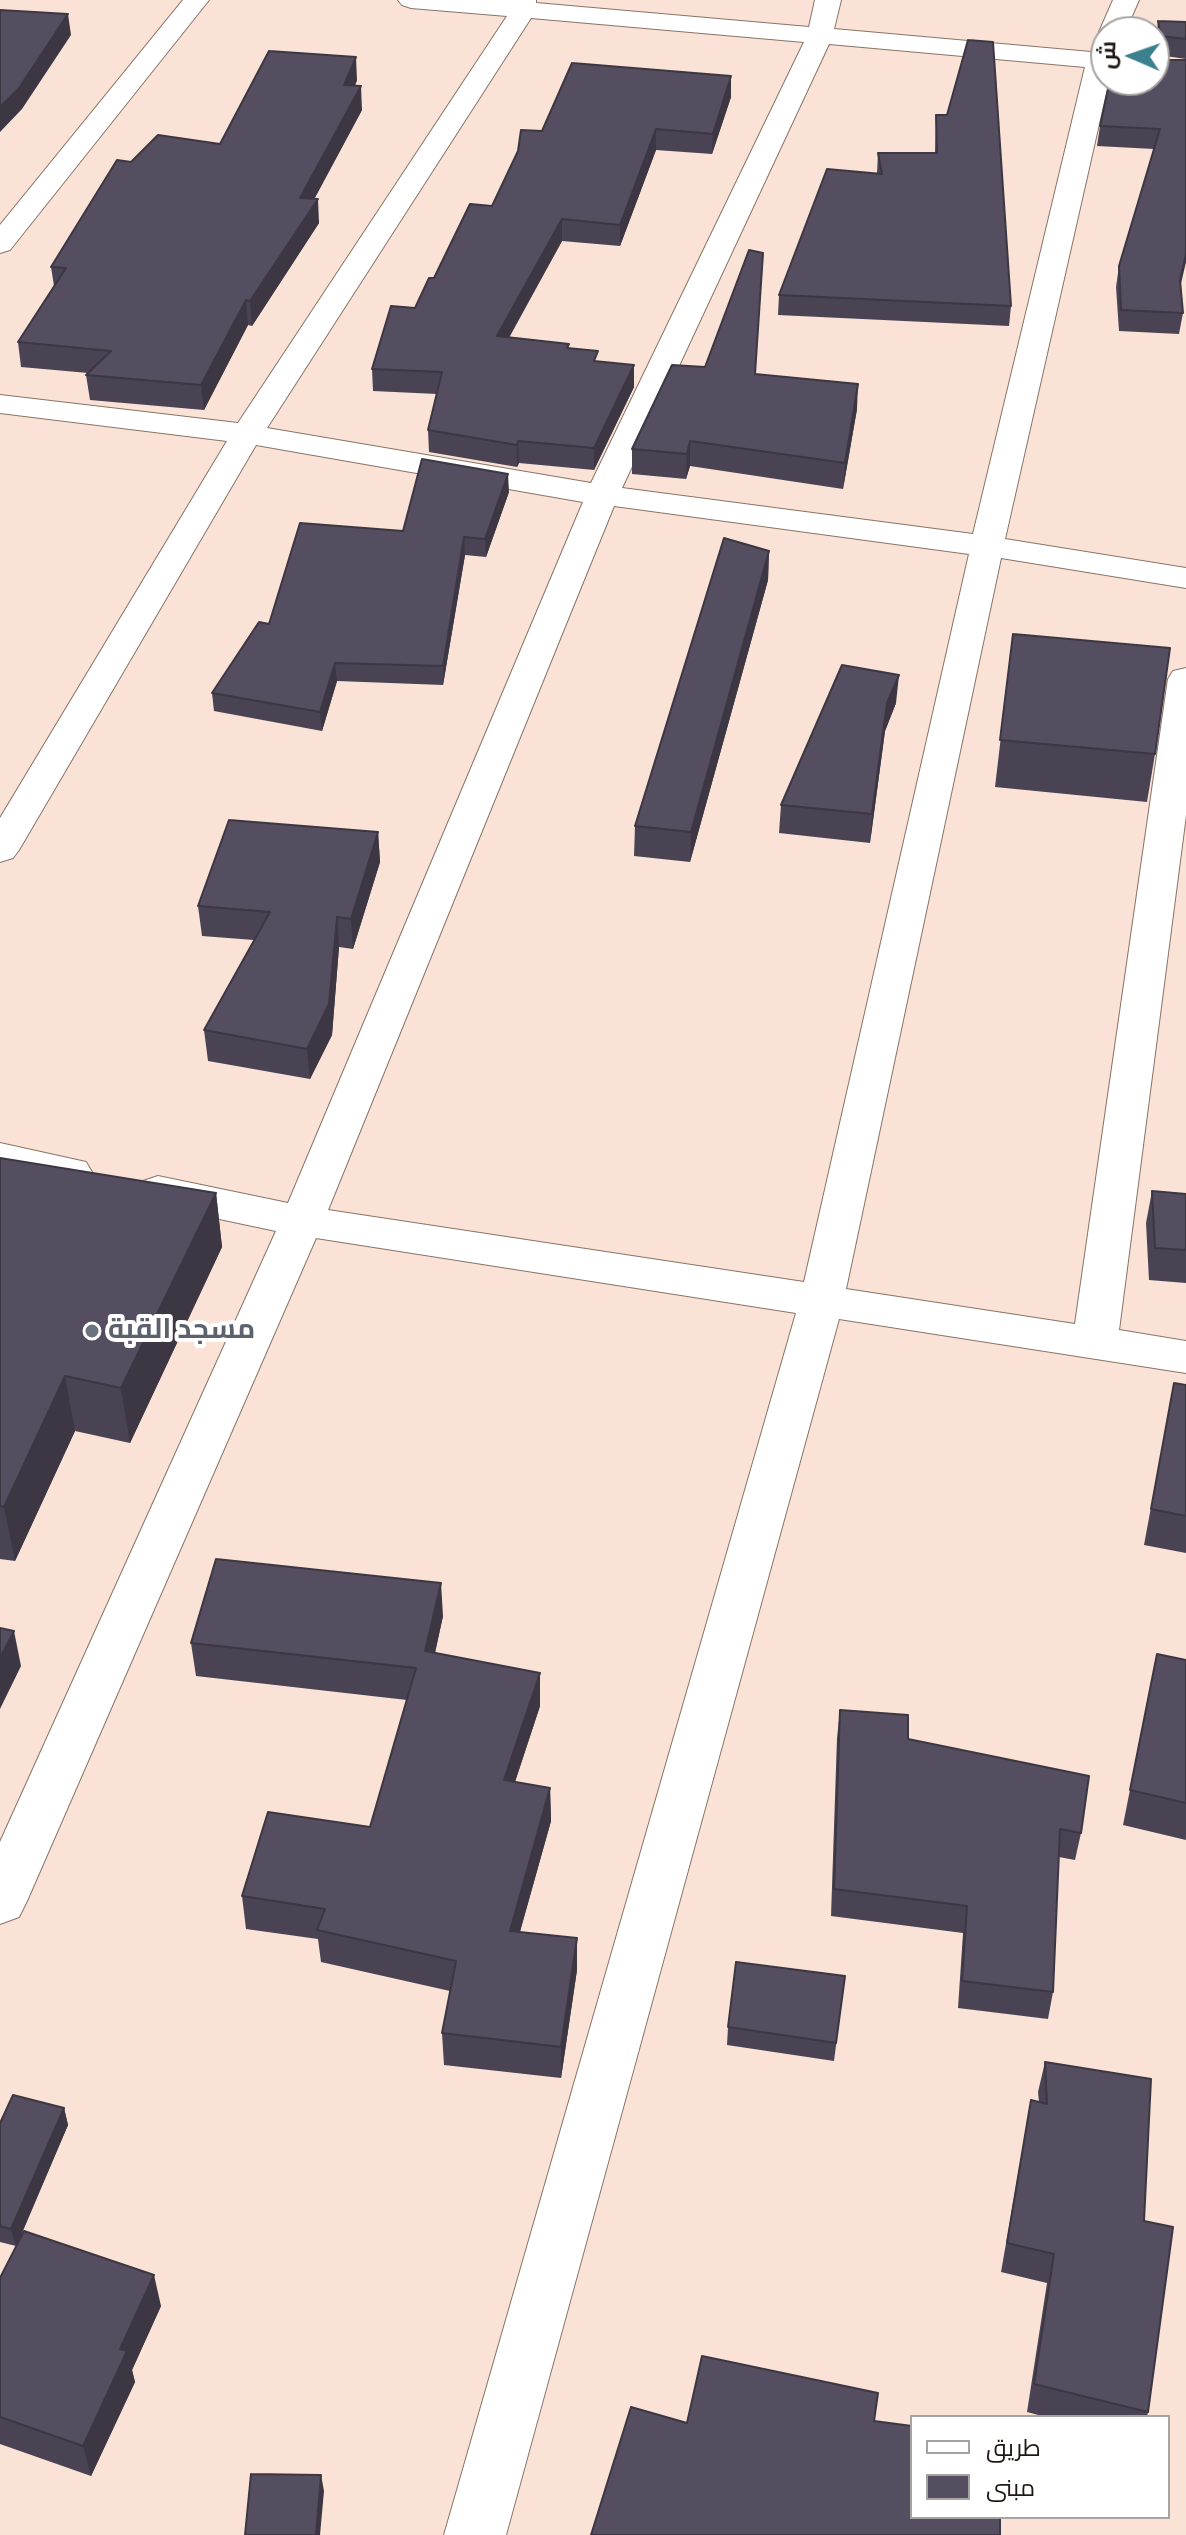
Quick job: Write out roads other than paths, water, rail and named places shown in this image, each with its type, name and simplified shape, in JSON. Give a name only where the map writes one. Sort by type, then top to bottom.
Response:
[{"type":"street","points":[[0,244],[196,0]]},
{"type":"street","points":[[411,0],[523,6],[819,38],[1090,49]]},
{"type":"street","points":[[0,1901],[302,1221],[602,495],[819,38],[828,0]]},
{"type":"street","points":[[0,850],[247,434],[523,6]]},
{"type":"street","points":[[475,2535],[822,1299],[987,546],[1095,96]]},
{"type":"street","points":[[0,404],[247,434],[602,495],[987,546],[1186,578]]},
{"type":"street","points":[[1095,1341],[1186,679]]},
{"type":"street","points":[[0,1157],[302,1221],[1186,1357]]},
{"type":"place","name":"مسجد القبة","points":[[92,1331]]}]
